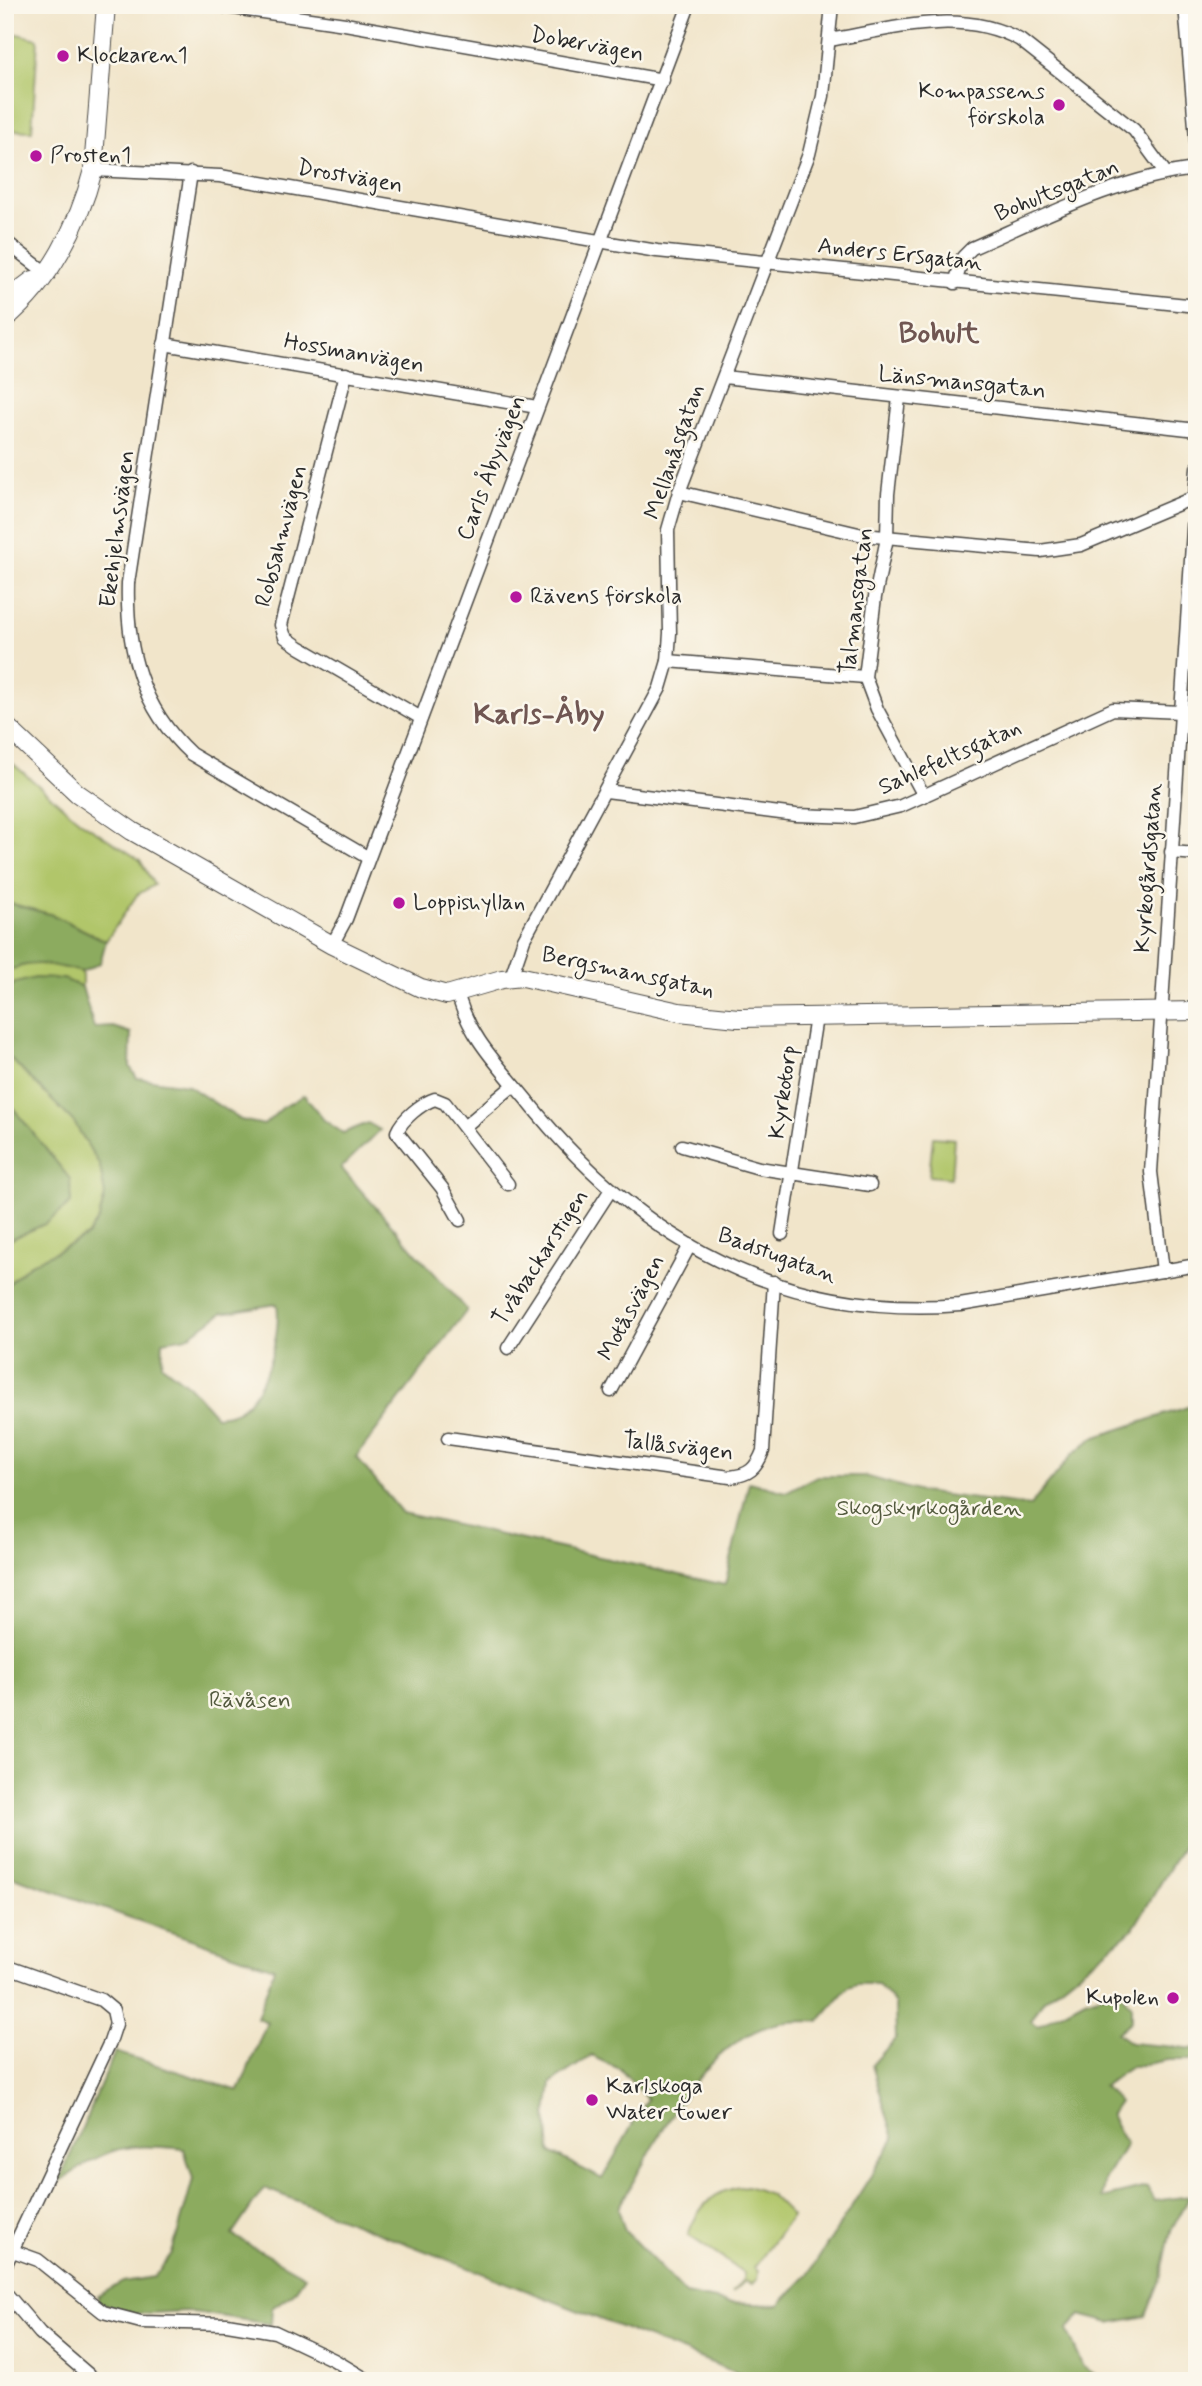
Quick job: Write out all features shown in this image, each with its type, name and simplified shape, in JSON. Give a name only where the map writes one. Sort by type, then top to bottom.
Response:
[{"type":"street","points":[[5,318],[38,286],[77,221],[93,170],[106,5]]},
{"type":"street","name":"Dobervägen","points":[[213,5],[345,24],[663,80]]},
{"type":"street","name":"Carls Åbyvägen","points":[[332,945],[346,919],[367,857],[598,242],[663,80],[689,5]]},
{"type":"street","name":"Mellanåsgatan","points":[[511,977],[524,939],[652,707],[668,661],[668,530],[817,129],[832,5]]},
{"type":"street","points":[[1185,5],[1197,151]]},
{"type":"street","points":[[829,40],[938,22],[963,21],[1001,29],[1020,40],[1134,130],[1165,172]]},
{"type":"street","name":"Bohultsgatan","points":[[955,282],[963,257],[972,248],[1165,172],[1197,169]]},
{"type":"street","name":"Drostvägen","points":[[93,170],[191,173],[598,242]]},
{"type":"street","name":"Ekehjelmsvägen","points":[[191,173],[128,583],[129,638],[135,668],[158,717],[172,737],[191,754],[367,857]]},
{"type":"street","points":[[5,241],[45,272]]},
{"type":"street","name":"Anders Ersgatan","points":[[598,242],[1197,306]]},
{"type":"street","points":[[5,301],[45,272]]},
{"type":"street","name":"Hossmanvägen","points":[[164,344],[537,407]]},
{"type":"street","name":"Robsahmvägen","points":[[346,374],[281,625],[285,637],[299,647],[421,718]]},
{"type":"street","name":"Länsmansgatan","points":[[724,377],[1197,430]]},
{"type":"street","name":"Talmansgatan","points":[[899,398],[888,494],[887,538],[875,597],[864,677],[877,709],[924,796]]},
{"type":"street","name":"Kyrkogårdsgatan","points":[[1163,1271],[1151,1172],[1196,477]]},
{"type":"street","points":[[680,492],[887,538],[1011,549],[1059,549],[1105,537],[1195,497]]},
{"type":"street","points":[[668,661],[864,677]]},
{"type":"street","name":"Sahlefeltsgatan","points":[[606,791],[831,818],[880,812],[924,796],[1113,709],[1181,712]]},
{"type":"street","name":"Bergsmansgatan","points":[[5,725],[103,813],[332,945],[431,992],[457,992],[511,977],[534,978],[707,1016],[1197,1012]]},
{"type":"street","points":[[1171,852],[1197,854]]},
{"type":"street","name":"Badstugatan","points":[[457,992],[471,1031],[553,1132],[610,1191],[646,1219],[690,1245],[814,1297],[849,1304],[927,1308],[960,1305],[1197,1265]]},
{"type":"street","name":"Kyrkotorp","points":[[782,1234],[794,1173],[816,1017]]},
{"type":"street","points":[[464,1127],[514,1085]]},
{"type":"street","points":[[460,1220],[442,1188],[397,1132],[400,1125],[428,1101],[435,1099],[445,1103],[508,1184]]},
{"type":"street","name":"Kyrkotorp","points":[[682,1146],[729,1161],[870,1185]]},
{"type":"street","name":"Tvåbackarstigen","points":[[508,1348],[610,1191]]},
{"type":"street","name":"Motåsvägen","points":[[611,1391],[690,1245]]},
{"type":"street","name":"Tallåsvägen","points":[[448,1438],[730,1477],[745,1475],[757,1466],[763,1451],[774,1282]]},
{"type":"street","points":[[5,1966],[102,2000],[113,2010],[116,2024],[5,2266]]},
{"type":"street","points":[[13,2251],[38,2260],[72,2290],[103,2312],[141,2322],[227,2324],[275,2332],[334,2360],[369,2381]]},
{"type":"street","points":[[5,2292],[40,2333],[96,2381]]},
{"type":"green space","points":[[5,31],[38,39],[32,131],[5,130]]},
{"type":"green space","points":[[1197,630],[1197,767],[1189,767]]},
{"type":"green space","points":[[5,757],[80,821],[140,860],[154,885],[137,895],[106,941],[53,915],[5,902]]},
{"type":"green space","points":[[5,902],[53,915],[106,941],[100,963],[82,972],[33,964],[5,973]]},
{"type":"green space","points":[[48,963],[82,972],[82,987],[42,980],[22,983],[5,993],[5,973],[18,965]]},
{"type":"green space","name":"Rävåsen","points":[[35,978],[64,979],[82,987],[94,1028],[113,1027],[131,1033],[130,1067],[137,1078],[187,1085],[241,1120],[264,1125],[282,1108],[304,1095],[324,1120],[343,1133],[368,1123],[380,1130],[341,1168],[467,1310],[356,1457],[402,1513],[725,1585],[749,1482],[786,1492],[817,1476],[865,1476],[921,1492],[1030,1506],[1073,1454],[1093,1438],[1197,1404],[1197,1823],[1133,1929],[1043,2001],[1031,2021],[1037,2026],[1085,2000],[1119,1990],[1131,2006],[1131,2021],[1117,2033],[1131,2043],[1197,2049],[1197,2060],[1168,2060],[1131,2067],[1103,2086],[1119,2102],[1110,2115],[1126,2144],[1105,2179],[1101,2198],[1147,2187],[1154,2201],[1190,2196],[1171,2231],[1160,2280],[1146,2316],[1110,2323],[1080,2315],[1067,2330],[1083,2366],[1104,2381],[758,2381],[264,2188],[232,2235],[305,2276],[294,2292],[272,2308],[271,2324],[186,2311],[135,2314],[98,2302],[98,2296],[123,2282],[154,2277],[172,2253],[193,2179],[184,2149],[131,2147],[104,2154],[58,2183],[115,2052],[239,2091],[267,2022],[257,2018],[274,1968],[5,1874],[5,1287],[29,1265],[87,1236],[99,1219],[105,1195],[100,1166],[74,1122],[5,1053],[5,993],[15,983]],"holes":[[[277,1304],[277,1332],[262,1382],[243,1407],[232,1413],[216,1416],[189,1386],[162,1365],[163,1341],[187,1337],[222,1313]],[[878,1984],[895,2004],[896,2038],[872,2065],[894,2139],[808,2275],[779,2305],[729,2303],[686,2294],[625,2231],[618,2208],[682,2100],[724,2051],[749,2034],[776,2024],[819,2021],[848,1987]],[[591,2056],[620,2069],[647,2099],[602,2179],[550,2152],[547,2115],[551,2083]]]},
{"type":"green space","points":[[5,1053],[74,1122],[100,1166],[105,1195],[99,1219],[87,1236],[29,1265],[5,1287],[5,1242],[47,1223],[37,1139],[10,1104],[5,1109]]},
{"type":"green space","points":[[9,1103],[70,1179],[71,1203],[47,1223],[5,1242],[5,1109]]},
{"type":"green space","points":[[933,1137],[954,1139],[951,1178],[929,1176]]},
{"type":"green space","points":[[747,2186],[770,2194],[792,2216],[754,2268],[758,2271],[757,2280],[752,2284],[745,2281],[732,2293],[743,2279],[744,2273],[688,2235],[697,2215],[709,2200],[726,2191]]},
{"type":"place","name":"Klockaren1","points":[[63,56]]},
{"type":"place","name":"Kompassens förskola","points":[[1059,105]]},
{"type":"place","name":"Prosten1","points":[[36,156]]},
{"type":"place","name":"Rävens förskola","points":[[516,597]]},
{"type":"place","name":"Loppishyllan","points":[[399,903]]},
{"type":"place","name":"Kupolen","points":[[1173,1998]]},
{"type":"place","name":"Karlskoga Water tower","points":[[592,2100]]},
{"type":"district","name":"Bohult","points":[[939,333]]},
{"type":"district","name":"Karls-Åby","points":[[539,714]]},
{"type":"park label","name":"Skogskyrkogården","points":[[929,1509]]}]
